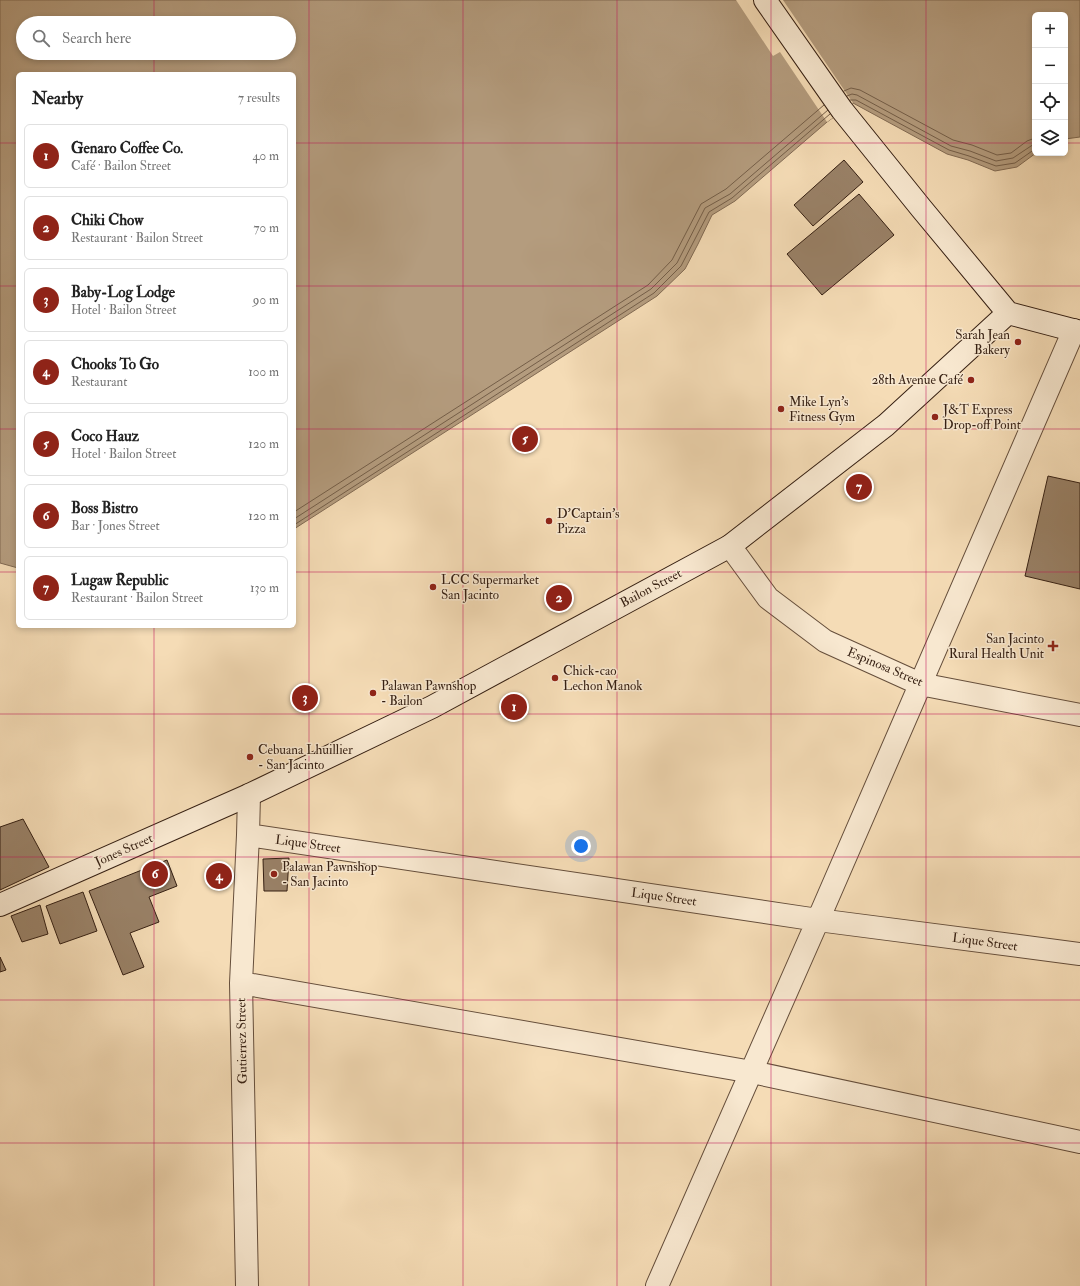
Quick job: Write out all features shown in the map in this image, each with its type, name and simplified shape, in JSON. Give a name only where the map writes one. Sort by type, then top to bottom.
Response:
[{"type":"street","points":[[657,1286],[752,1072],[920,684],[1077,331],[1008,313],[842,110],[765,0]]},
{"type":"street","name":"Bailon Street","points":[[249,795],[432,707],[730,546],[886,425],[1008,313]]},
{"type":"street","name":"Espinosa Street","points":[[730,546],[768,598],[825,641],[920,684],[1080,715]]},
{"type":"street","name":"Gutierrez Street","points":[[247,1286],[241,983],[249,795]]},
{"type":"street","name":"Jones Street","points":[[0,905],[249,795]]},
{"type":"street","name":"Lique Street","points":[[248,835],[818,920],[1080,954]]},
{"type":"street","points":[[241,983],[752,1072],[1080,1142]]},
{"type":"water","points":[[0,0],[1080,0],[1080,137],[1068,139],[1068,12],[1032,12],[1032,156],[1017,167],[995,171],[968,160],[947,154],[853,103],[827,122],[735,201],[712,215],[685,269],[657,296],[296,528],[296,72],[16,72],[16,567],[0,563]]},
{"type":"pier","points":[[736,0],[783,0],[853,103],[827,122],[780,52],[773,56]]},
{"type":"building","points":[[844,160],[863,182],[813,226],[794,205]]},
{"type":"building","points":[[859,194],[894,235],[822,295],[787,254]]},
{"type":"building","points":[[1048,476],[1080,483],[1080,589],[1025,576]]},
{"type":"building","points":[[23,819],[49,867],[0,890],[0,827]]},
{"type":"building","points":[[289,858],[287,891],[264,891],[263,859]]},
{"type":"building","points":[[167,860],[177,886],[149,897],[159,922],[130,933],[144,967],[123,975],[89,891]]},
{"type":"building","points":[[83,892],[97,931],[60,944],[46,906]]},
{"type":"building","points":[[40,905],[48,934],[22,942],[11,916]]},
{"type":"building","points":[[0,957],[6,970],[0,972]]},
{"type":"place","name":"Sarah Jean Bakery","points":[[1018,342]]},
{"type":"place","name":"28th Avenue Café","points":[[971,380]]},
{"type":"place","name":"Mike Lyn's Fitness Gym","points":[[781,409]]},
{"type":"place","name":"J&T Express Drop-off Point","points":[[935,417]]},
{"type":"place","name":"Coco Hauz","points":[[525,439]]},
{"type":"place","name":"Lugaw Republic","points":[[859,487]]},
{"type":"place","name":"D'Captain's Pizza","points":[[549,521]]},
{"type":"place","name":"LCC Supermarket San Jacinto","points":[[433,587]]},
{"type":"place","name":"Chiki Chow","points":[[559,598]]},
{"type":"place","name":"San Jacinto Rural Health Unit","points":[[1053,646]]},
{"type":"place","name":"Chick-cao Lechon Manok","points":[[555,678]]},
{"type":"place","name":"Palawan Pawnshop - Bailon","points":[[373,693]]},
{"type":"place","name":"Baby-Log Lodge","points":[[305,698]]},
{"type":"place","name":"Genaro Coffee Co.","points":[[514,707]]},
{"type":"place","name":"Cebuana Lhuillier - San Jacinto","points":[[250,757]]},
{"type":"place","name":"Boss Bistro","points":[[155,874]]},
{"type":"place","name":"Palawan Pawnshop - San Jacinto","points":[[274,874]]},
{"type":"place","name":"Chooks To Go","points":[[219,876]]}]
